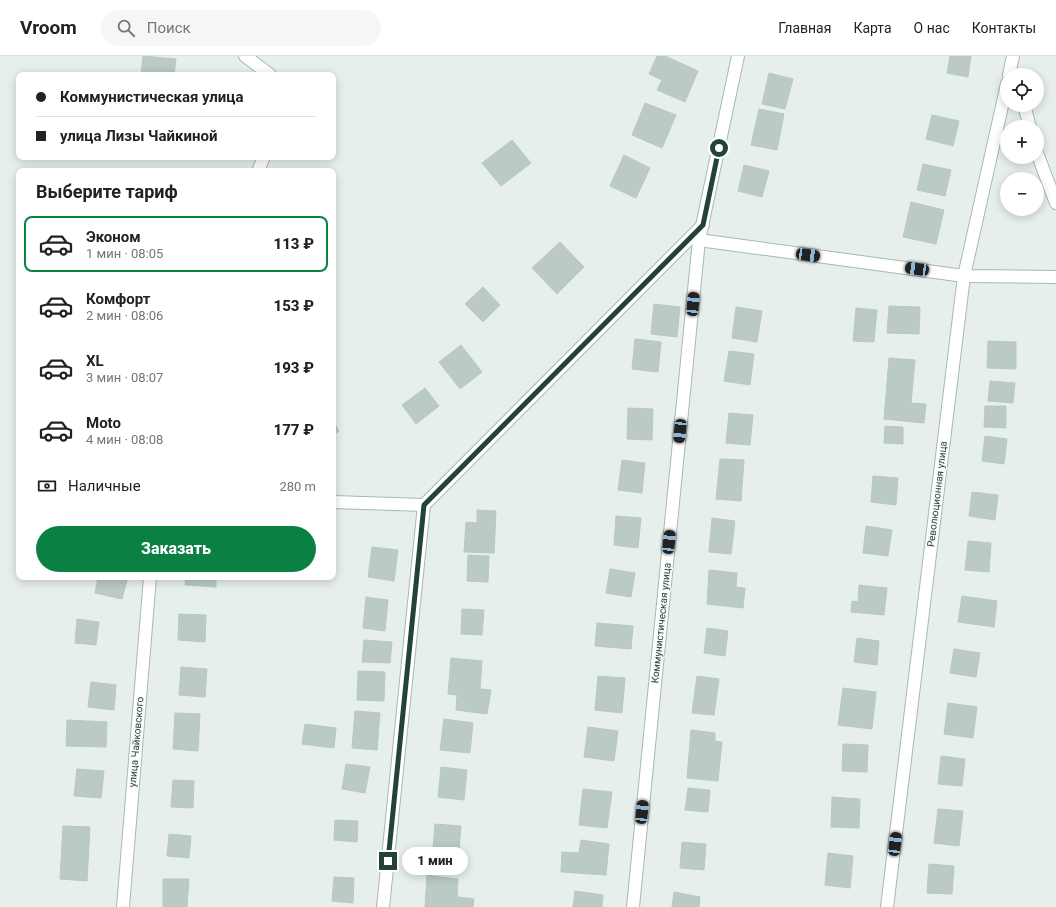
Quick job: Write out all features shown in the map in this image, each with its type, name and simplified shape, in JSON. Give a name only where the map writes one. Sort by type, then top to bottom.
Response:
[{"type":"street","points":[[245,56],[267,72]]},
{"type":"street","name":"Коммунистическая улица","points":[[633,907],[699,240],[738,56]]},
{"type":"street","points":[[1011,68],[1013,58]]},
{"type":"street","points":[[1013,58],[1015,68]]},
{"type":"street","name":"Революционная улица","points":[[887,907],[964,276],[1001,112]]},
{"type":"street","points":[[1041,164],[1056,203]]},
{"type":"street","points":[[383,907],[424,505],[703,225]]},
{"type":"street","points":[[699,240],[964,276],[1056,277]]},
{"type":"street","points":[[336,502],[424,505]]},
{"type":"street","name":"улица Чайковского","points":[[123,907],[150,580]]},
{"type":"building","points":[[143,56],[176,59],[174,72],[141,72]]},
{"type":"building","points":[[657,56],[665,56],[698,71],[685,102],[657,90],[662,80],[649,74]]},
{"type":"building","points":[[950,56],[971,56],[968,77],[947,73]]},
{"type":"building","points":[[769,73],[793,79],[785,109],[762,104]]},
{"type":"building","points":[[645,103],[676,115],[662,148],[632,135]]},
{"type":"building","points":[[759,109],[784,114],[777,150],[751,145]]},
{"type":"building","points":[[932,115],[959,121],[953,146],[926,139]]},
{"type":"building","points":[[512,140],[531,163],[501,186],[482,163]]},
{"type":"building","points":[[624,155],[650,168],[636,198],[610,186]]},
{"type":"building","points":[[923,164],[951,170],[945,196],[917,190]]},
{"type":"building","points":[[744,165],[769,171],[762,197],[738,191]]},
{"type":"building","points":[[911,202],[944,210],[936,244],[903,237]]},
{"type":"building","points":[[560,242],[584,267],[557,294],[532,268]]},
{"type":"building","points":[[483,287],[500,305],[483,322],[465,304]]},
{"type":"building","points":[[654,304],[680,307],[677,337],[651,334]]},
{"type":"building","points":[[889,306],[920,307],[919,334],[887,333]]},
{"type":"building","points":[[736,307],[762,311],[757,342],[732,338]]},
{"type":"building","points":[[856,308],[877,310],[874,342],[853,341]]},
{"type":"building","points":[[635,339],[661,342],[658,372],[632,369]]},
{"type":"building","points":[[988,341],[1016,342],[1016,369],[987,368]]},
{"type":"building","points":[[461,345],[482,372],[460,389],[439,362]]},
{"type":"building","points":[[729,351],[754,354],[750,385],[724,381]]},
{"type":"building","points":[[889,358],[915,360],[911,403],[926,404],[924,423],[884,419]]},
{"type":"building","points":[[990,381],[1015,383],[1013,403],[988,401]]},
{"type":"building","points":[[425,388],[439,406],[416,424],[402,405]]},
{"type":"building","points":[[985,406],[1006,406],[1006,428],[984,427]]},
{"type":"building","points":[[628,408],[653,409],[652,440],[627,439]]},
{"type":"building","points":[[729,413],[753,415],[750,445],[726,443]]},
{"type":"building","points":[[336,426],[339,431],[336,433]]},
{"type":"building","points":[[885,426],[903,427],[903,444],[884,443]]},
{"type":"building","points":[[985,436],[1007,439],[1004,464],[982,461]]},
{"type":"building","points":[[720,459],[744,460],[741,501],[716,499]]},
{"type":"building","points":[[622,460],[645,463],[642,493],[618,490]]},
{"type":"building","points":[[873,476],[898,478],[896,505],[871,502]]},
{"type":"building","points":[[972,492],[998,495],[995,520],[969,516]]},
{"type":"building","points":[[477,510],[496,511],[494,553],[464,552],[466,522],[477,523]]},
{"type":"building","points":[[616,516],[641,518],[638,548],[614,545]]},
{"type":"building","points":[[712,518],[735,521],[731,554],[709,552]]},
{"type":"building","points":[[866,526],[892,530],[888,556],[863,553]]},
{"type":"building","points":[[968,541],[991,543],[989,572],[965,570]]},
{"type":"building","points":[[372,547],[398,550],[394,581],[368,577]]},
{"type":"building","points":[[468,555],[489,556],[488,582],[467,581]]},
{"type":"building","points":[[610,569],[635,573],[631,597],[606,593]]},
{"type":"building","points":[[709,570],[737,573],[736,587],[745,588],[743,608],[707,604]]},
{"type":"building","points":[[97,580],[127,580],[122,599],[95,593]]},
{"type":"building","points":[[186,580],[216,580],[216,587],[185,585]]},
{"type":"building","points":[[859,585],[887,588],[884,615],[851,612],[852,601],[858,602]]},
{"type":"building","points":[[962,596],[997,601],[994,627],[958,622]]},
{"type":"building","points":[[366,597],[388,600],[385,631],[363,628]]},
{"type":"building","points":[[462,609],[484,610],[482,635],[461,634]]},
{"type":"building","points":[[179,614],[206,615],[205,642],[178,640]]},
{"type":"building","points":[[77,619],[99,622],[96,645],[75,643]]},
{"type":"building","points":[[597,623],[633,626],[631,649],[595,646]]},
{"type":"building","points":[[707,628],[728,631],[725,656],[704,653]]},
{"type":"building","points":[[857,638],[879,641],[877,665],[854,662]]},
{"type":"building","points":[[364,640],[392,642],[390,663],[362,662]]},
{"type":"building","points":[[954,649],[980,653],[976,677],[950,673]]},
{"type":"building","points":[[451,658],[482,661],[480,689],[491,690],[487,714],[456,710],[457,695],[448,694]]},
{"type":"building","points":[[181,667],[207,669],[205,697],[179,695]]},
{"type":"building","points":[[358,671],[385,672],[384,701],[357,700]]},
{"type":"building","points":[[598,676],[625,678],[622,713],[595,710]]},
{"type":"building","points":[[697,676],[719,679],[714,715],[692,713]]},
{"type":"building","points":[[91,682],[116,685],[114,710],[88,707]]},
{"type":"building","points":[[843,688],[876,692],[872,729],[838,725]]},
{"type":"building","points":[[948,703],[977,707],[973,738],[944,734]]},
{"type":"building","points":[[355,711],[380,713],[377,750],[352,748]]},
{"type":"building","points":[[175,713],[200,714],[198,751],[173,749]]},
{"type":"building","points":[[444,719],[473,723],[470,753],[440,750]]},
{"type":"building","points":[[67,720],[107,722],[106,747],[66,746]]},
{"type":"building","points":[[305,724],[336,728],[334,748],[302,744]]},
{"type":"building","points":[[588,727],[618,731],[614,761],[584,757]]},
{"type":"building","points":[[691,730],[715,733],[715,741],[722,742],[718,781],[687,778]]},
{"type":"building","points":[[843,744],[868,745],[867,772],[842,771]]},
{"type":"building","points":[[941,756],[965,759],[962,786],[938,784]]},
{"type":"building","points":[[346,764],[370,767],[365,793],[342,789]]},
{"type":"building","points":[[441,767],[467,770],[464,800],[438,797]]},
{"type":"building","points":[[77,769],[104,771],[101,798],[74,796]]},
{"type":"building","points":[[173,780],[194,781],[193,808],[171,807]]},
{"type":"building","points":[[688,788],[710,790],[708,812],[685,810]]},
{"type":"building","points":[[583,789],[612,792],[607,828],[579,825]]},
{"type":"building","points":[[832,797],[860,799],[859,828],[831,827]]},
{"type":"building","points":[[938,809],[963,811],[959,846],[934,843]]},
{"type":"building","points":[[335,820],[358,821],[357,842],[334,840]]},
{"type":"building","points":[[435,824],[461,826],[459,851],[433,849]]},
{"type":"building","points":[[63,826],[90,827],[87,881],[60,879]]},
{"type":"building","points":[[169,834],[191,836],[189,858],[167,856]]},
{"type":"building","points":[[581,840],[609,844],[606,875],[561,872],[562,852],[579,853]]},
{"type":"building","points":[[682,842],[706,844],[704,870],[680,868]]},
{"type":"building","points":[[828,853],[853,856],[850,888],[825,885]]},
{"type":"building","points":[[929,864],[954,866],[952,894],[927,893]]},
{"type":"building","points":[[427,875],[458,879],[457,897],[474,899],[473,907],[425,907]]},
{"type":"building","points":[[334,877],[354,878],[353,903],[332,901]]},
{"type":"building","points":[[163,879],[189,879],[187,907],[163,907]]},
{"type":"building","points":[[575,891],[603,895],[602,907],[573,907]]},
{"type":"building","points":[[674,892],[700,897],[699,907],[672,907]]},
{"type":"route","points":[[388,861],[424,505],[703,225],[719,148]]}]
